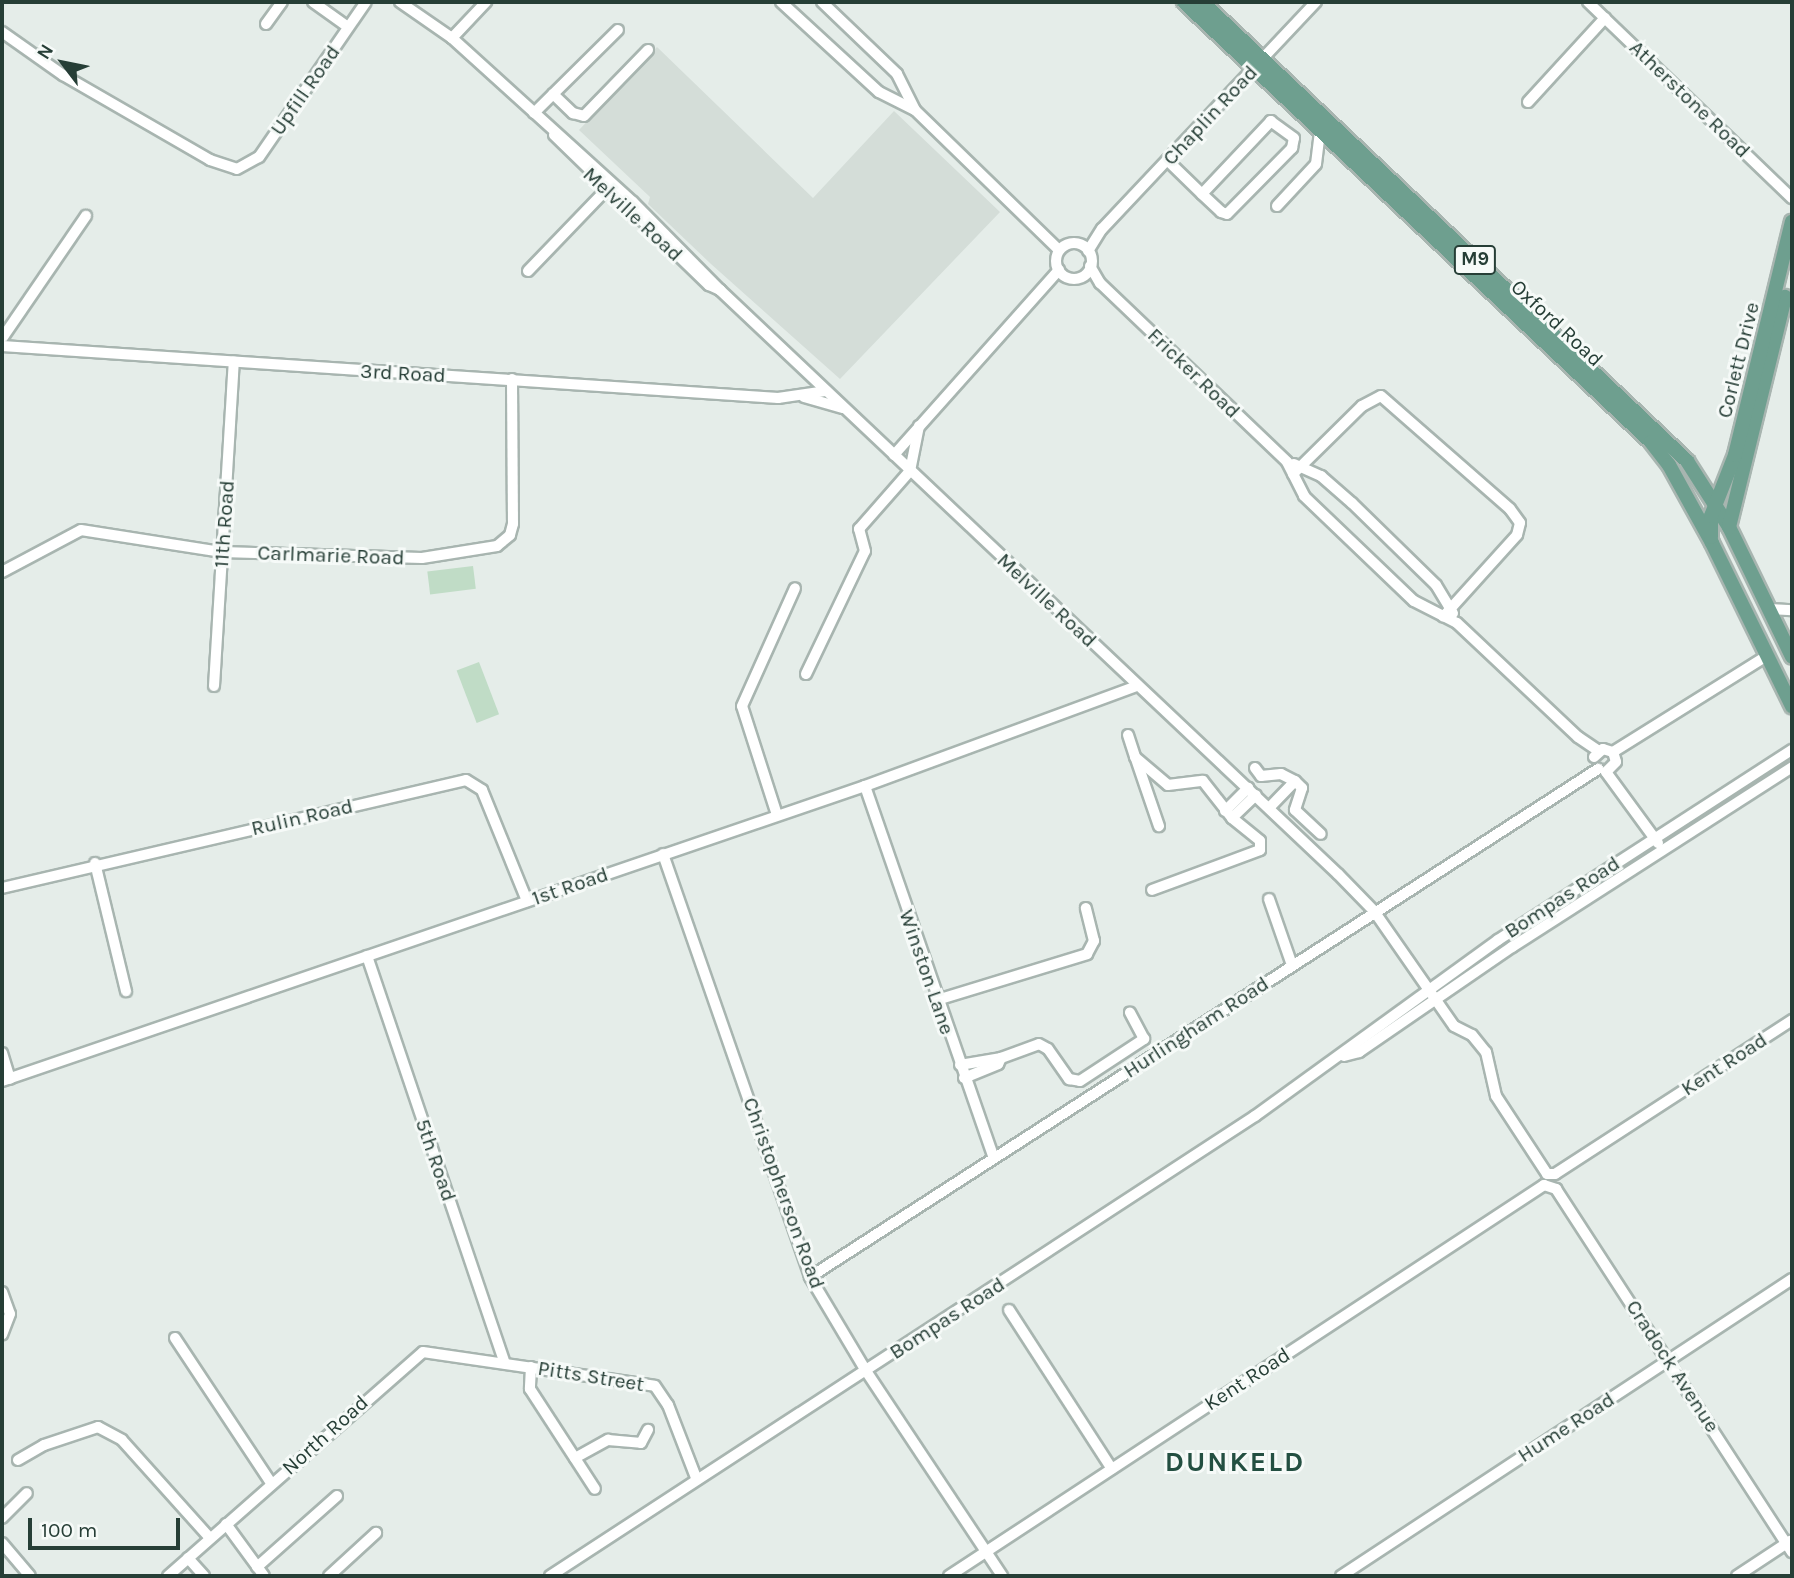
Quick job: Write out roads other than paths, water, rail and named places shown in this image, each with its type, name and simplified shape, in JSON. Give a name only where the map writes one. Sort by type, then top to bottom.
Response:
[{"type":"main road","name":"Oxford Road","points":[[1184,2],[1259,63],[1697,474],[1729,527],[1792,657]]},
{"type":"main road","name":"Oxford Road","points":[[1202,2],[1320,129],[1651,442],[1670,465],[1792,706]]},
{"type":"main road","name":"Corlett Drive","points":[[1712,544],[1710,524],[1731,468],[1792,222]]},
{"type":"main road","name":"Corlett Drive","points":[[1729,527],[1792,265]]},
{"type":"main road","points":[[1697,474],[1717,478],[1731,468]]},
{"type":"street","points":[[266,24],[282,2]]},
{"type":"street","points":[[313,2],[348,27]]},
{"type":"street","name":"Upfill Road","points":[[2,32],[63,75],[199,154],[237,169],[259,157],[366,2]]},
{"type":"street","name":"Melville Road","points":[[400,2],[452,38],[633,202],[720,290],[1136,686],[1269,808],[1374,911]]},
{"type":"street","points":[[452,38],[486,2]]},
{"type":"street","points":[[781,2],[879,92],[915,110],[1062,248],[1084,248],[1087,271],[1062,273],[1045,289],[894,455]]},
{"type":"street","points":[[822,2],[897,75],[915,110]]},
{"type":"street","name":"Chaplin Road","points":[[1084,248],[1316,2]]},
{"type":"street","name":"Atherstone Road","points":[[1588,2],[1792,198]]},
{"type":"street","points":[[1528,102],[1605,18]]},
{"type":"street","points":[[534,113],[618,30]]},
{"type":"street","points":[[553,94],[576,116],[584,116],[648,50]]},
{"type":"street","points":[[1167,160],[1202,194],[1221,212],[1231,212],[1292,148],[1294,138],[1270,121],[1202,194]]},
{"type":"street","points":[[1277,206],[1316,164],[1320,129]]},
{"type":"street","name":"Melville Road","points":[[554,132],[555,139],[607,189],[709,285],[720,290]]},
{"type":"street","points":[[528,271],[607,189]]},
{"type":"street","points":[[2,340],[86,216]]},
{"type":"street","points":[[1062,248],[1062,273]]},
{"type":"street","name":"Fricker Road","points":[[1087,271],[1287,463],[1296,470],[1321,476],[1436,585],[1447,613],[1604,761],[1662,851]]},
{"type":"street","name":"3rd Road","points":[[2,340],[18,347],[804,397],[845,409]]},
{"type":"street","name":"11th Road","points":[[215,686],[234,362]]},
{"type":"street","name":"Carlmarie Road","points":[[2,572],[81,530],[222,552],[422,558],[484,550],[505,541],[513,524],[512,379]]},
{"type":"street","name":"3rd Road","points":[[804,397],[826,391]]},
{"type":"street","points":[[1381,396],[1510,509],[1520,523],[1517,535],[1447,613],[1414,601],[1304,496],[1296,470],[1362,406],[1381,396]]},
{"type":"street","points":[[806,674],[865,551],[859,529],[910,471],[919,426]]},
{"type":"street","points":[[777,815],[742,706],[795,588]]},
{"type":"street","points":[[1770,608],[1792,610]]},
{"type":"street","name":"Hurlingham Road","points":[[810,1277],[1768,655]]},
{"type":"street","name":"1st Road","points":[[6,1080],[865,786],[1136,686]]},
{"type":"street","points":[[1128,735],[1159,826]]},
{"type":"street","name":"Bompas Road","points":[[550,1576],[1341,1057],[1428,989],[1655,837],[1792,750]]},
{"type":"street","points":[[1135,757],[1174,788],[1203,781],[1228,814],[1260,841],[1261,850],[1152,890]]},
{"type":"street","name":"Bompas Road","points":[[1341,1057],[1359,1052],[1792,767]]},
{"type":"street","points":[[1255,768],[1261,776],[1281,774],[1302,788],[1295,810],[1321,834]]},
{"type":"street","name":"Rulin Road","points":[[2,888],[95,863],[466,780],[482,790],[527,901]]},
{"type":"street","points":[[1269,808],[1294,781]]},
{"type":"street","name":"Winston Lane","points":[[865,786],[993,1156]]},
{"type":"street","points":[[1228,814],[1252,792]]},
{"type":"street","name":"Christopherson Road","points":[[663,854],[810,1277],[866,1371],[1002,1576]]},
{"type":"street","points":[[95,863],[126,991]]},
{"type":"street","points":[[1269,899],[1292,965]]},
{"type":"street","points":[[937,1000],[1087,954],[1094,941],[1086,908]]},
{"type":"street","name":"Cradock Avenue","points":[[1374,911],[1454,1026],[1472,1035],[1486,1052],[1496,1097],[1790,1545]]},
{"type":"street","name":"5th Road","points":[[367,956],[505,1363]]},
{"type":"street","points":[[960,1065],[1001,1058],[1042,1045],[1069,1079],[1080,1081],[1144,1039],[1130,1013]]},
{"type":"street","name":"Kent Road","points":[[949,1576],[1792,1020]]},
{"type":"street","points":[[2,1053],[6,1080]]},
{"type":"street","points":[[964,1078],[998,1064],[1001,1058]]},
{"type":"street","name":"Hume Road","points":[[1341,1576],[1792,1279]]},
{"type":"street","points":[[2,1292],[10,1314],[2,1335]]},
{"type":"street","points":[[1009,1310],[1112,1469]]},
{"type":"street","points":[[175,1338],[271,1483]]},
{"type":"street","name":"North Road","points":[[167,1576],[416,1354],[505,1363]]},
{"type":"street","name":"Pitts Street","points":[[505,1363],[655,1386],[668,1405],[697,1480]]},
{"type":"street","points":[[531,1367],[530,1389],[595,1489]]},
{"type":"street","points":[[19,1460],[44,1444],[98,1427],[122,1440],[210,1538]]},
{"type":"street","points":[[575,1458],[608,1440],[641,1443],[648,1430]]},
{"type":"street","points":[[2,1517],[27,1493]]},
{"type":"street","points":[[226,1524],[261,1572],[337,1496]]},
{"type":"street","points":[[329,1576],[376,1533]]},
{"type":"street","points":[[2,1544],[30,1576]]},
{"type":"street","points":[[1737,1576],[1790,1545]]},
{"type":"street","points":[[188,1558],[204,1576]]},
{"type":"district","name":"DUNKELD","points":[[1235,1462]]}]
